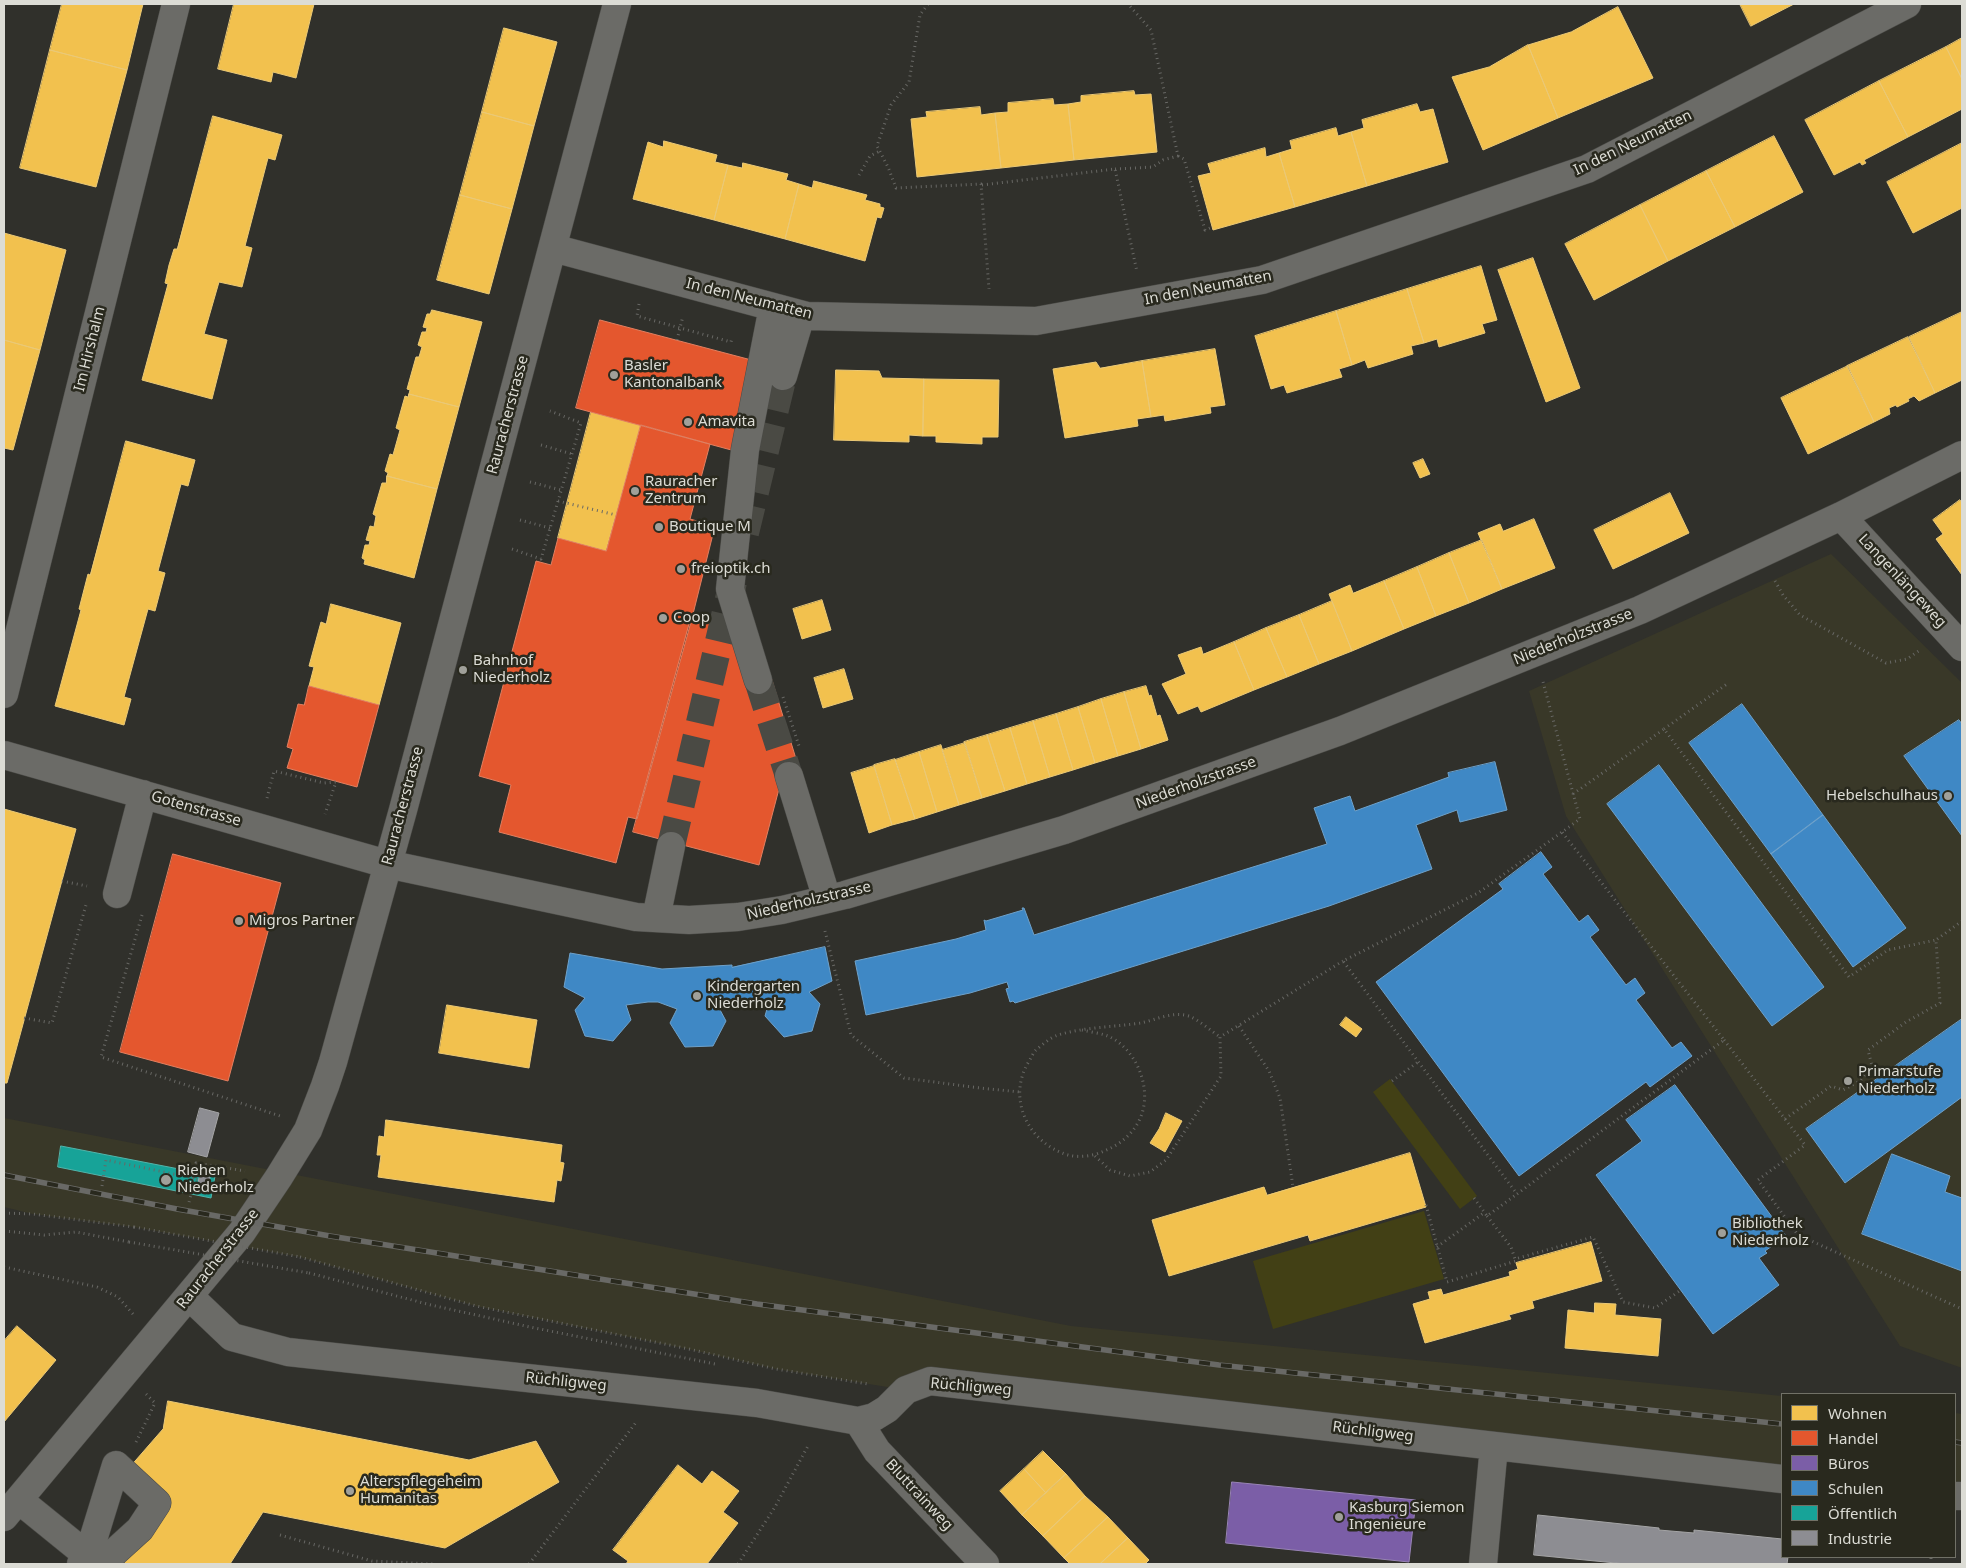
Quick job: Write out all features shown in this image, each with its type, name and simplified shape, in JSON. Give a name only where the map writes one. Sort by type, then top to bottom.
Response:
[{"type":"street","name":"Im Hirshalm","points":[[4,694],[176,4]]},
{"type":"street","name":"Rauracherstrasse","points":[[11,1509],[190,1297],[242,1232],[279,1177],[309,1126],[326,1086],[553,248],[617,4]]},
{"type":"street","name":"In den Neumatten","points":[[553,248],[800,315],[1036,321],[1262,280],[1587,169],[1907,4]]},
{"type":"street","points":[[758,680],[730,589],[745,450],[773,307]]},
{"type":"street","points":[[782,376],[800,315]]},
{"type":"street","name":"Niederholzstrasse","points":[[387,864],[636,917],[689,920],[738,917],[782,910],[822,900],[1064,830],[1340,731],[1640,610],[1841,516],[1962,455]]},
{"type":"street","name":"Langenlängeweg","points":[[1841,516],[1962,646]]},
{"type":"street","name":"Gotenstrasse","points":[[4,755],[387,864]]},
{"type":"street","points":[[795,764],[822,900]]},
{"type":"street","points":[[117,894],[143,794]]},
{"type":"street","points":[[656,918],[670,846]]},
{"type":"street","name":"Rüchligweg","points":[[190,1297],[232,1338],[288,1352],[757,1403],[858,1421],[874,1417],[887,1409],[906,1390],[930,1381],[1781,1479]]},
{"type":"street","name":"Bluttrainweg","points":[[858,1421],[877,1451],[985,1564]]},
{"type":"street","points":[[1483,1564],[1494,1446]]},
{"type":"street","points":[[11,1509],[85,1560]]},
{"type":"path","points":[[928,4],[920,15],[909,82],[891,104],[877,146],[896,188],[982,185],[1115,169],[1153,167],[1163,160],[1178,156],[1184,159],[1205,230],[1210,228]]},
{"type":"path","points":[[1128,4],[1151,30],[1178,156]]},
{"type":"path","points":[[859,175],[870,156],[880,151]]},
{"type":"path","points":[[1115,169],[1144,301]]},
{"type":"path","points":[[982,185],[991,320]]},
{"type":"path","points":[[637,316],[731,342],[740,298]]},
{"type":"path","points":[[677,340],[683,316]]},
{"type":"path","points":[[512,549],[541,559],[581,423],[550,411]]},
{"type":"path","points":[[540,445],[572,454]]},
{"type":"path","points":[[530,482],[561,490]]},
{"type":"path","points":[[558,501],[616,515]]},
{"type":"path","points":[[520,520],[550,528]]},
{"type":"path","points":[[1758,554],[1783,595],[1800,615],[1886,663],[1907,659],[1921,649]]},
{"type":"path","points":[[1220,1037],[1343,961],[1478,893],[1580,819],[1535,652]]},
{"type":"path","points":[[1573,794],[1727,684]]},
{"type":"path","points":[[783,696],[795,764]]},
{"type":"path","points":[[1664,729],[1849,977],[1888,950],[1936,940],[1962,921]]},
{"type":"path","points":[[258,827],[274,771],[324,783],[336,782]]},
{"type":"path","points":[[1562,832],[1805,1145],[1758,1180],[1798,1235],[1962,1309]]},
{"type":"path","points":[[24,1018],[52,1023],[89,896]]},
{"type":"path","points":[[822,900],[851,1035],[904,1078],[1020,1092]]},
{"type":"path","points":[[144,906],[101,1057],[309,1126]]},
{"type":"path","points":[[1785,1119],[1831,1086],[1843,1090],[1860,1081],[1872,1066],[1868,1050],[1906,1022],[1940,1003],[1936,940]]},
{"type":"path","points":[[1343,961],[1517,1194]]},
{"type":"path","points":[[1082,1030],[1108,1036],[1129,1051],[1142,1074],[1145,1100],[1137,1125],[1119,1145],[1095,1156],[1069,1156],[1045,1145],[1027,1125],[1019,1100],[1022,1074],[1035,1051],[1056,1036],[1082,1030],[1143,1022],[1161,1016],[1188,1016],[1220,1037]]},
{"type":"path","points":[[1239,1026],[1269,1071],[1280,1098],[1293,1187]]},
{"type":"path","points":[[1095,1156],[1110,1170],[1130,1176],[1150,1172],[1166,1160],[1221,1076],[1220,1037]]},
{"type":"path","points":[[1487,1216],[1724,1040]]},
{"type":"path","points":[[1392,1081],[1418,1062]]},
{"type":"path","points":[[102,1186],[106,1160],[193,1178],[199,1180],[195,1179],[189,1202]]},
{"type":"path","points":[[193,1178],[196,1163],[279,1177]]},
{"type":"path","points":[[1474,1198],[1511,1248],[1515,1259]]},
{"type":"path","points":[[1426,1205],[1447,1282],[1516,1261],[1515,1259],[1593,1237],[1624,1302],[1655,1308],[1681,1290]]},
{"type":"path","points":[[1437,1247],[1485,1212]]},
{"type":"path","points":[[4,1213],[32,1214],[134,1227],[300,1257],[476,1306],[776,1369],[906,1390]]},
{"type":"path","points":[[4,1231],[44,1235],[76,1232],[309,1273],[503,1322],[721,1365]]},
{"type":"path","points":[[4,1267],[97,1287],[118,1297],[126,1308],[157,1335]]},
{"type":"path","points":[[124,1374],[155,1402],[136,1442]]},
{"type":"path","points":[[529,1564],[658,1392]]},
{"type":"path","points":[[738,1564],[775,1507],[825,1415]]},
{"type":"path","points":[[280,1535],[372,1561],[434,1564]]},
{"type":"shaded area","name":"Primarstufe Niederholz","points":[[1831,554],[1962,683],[1962,1368],[1900,1346],[1566,816],[1529,691]]},
{"type":"shaded area","points":[[1390,1079],[1477,1196],[1460,1209],[1373,1092]]},
{"type":"shaded area","points":[[4,1118],[1071,1326],[1781,1396],[1781,1479],[906,1390],[776,1369],[476,1306],[300,1257],[134,1227],[33,1214],[4,1207]]},
{"type":"shaded area","points":[[1424,1211],[1444,1279],[1273,1329],[1253,1261]]},
{"type":"shaded area","points":[[1956,1413],[1962,1414],[1962,1496],[1956,1496]]},
{"type":"building: Wohnen","points":[[62,4],[143,4],[127,70],[50,50]]},
{"type":"building: Wohnen","points":[[234,4],[314,4],[296,78],[273,72],[271,82],[218,69]]},
{"type":"building: Wohnen","points":[[1740,4],[1794,4],[1751,26]]},
{"type":"building: Wohnen","points":[[1618,7],[1653,78],[1558,118],[1528,45],[1571,32]]},
{"type":"building: Wohnen","points":[[504,28],[557,42],[534,126],[482,112]]},
{"type":"building: Wohnen","points":[[1962,38],[1962,79],[1946,47]]},
{"type":"building: Wohnen","points":[[1528,45],[1558,118],[1483,150],[1452,77],[1489,67]]},
{"type":"building: Wohnen","points":[[1946,47],[1962,79],[1962,109],[1908,137],[1879,81]]},
{"type":"building: Wohnen","points":[[50,50],[127,70],[96,187],[20,168]]},
{"type":"building: Wohnen","points":[[1879,81],[1908,137],[1864,160],[1866,163],[1862,165],[1860,162],[1834,175],[1805,120]]},
{"type":"building: Wohnen","points":[[1134,91],[1135,95],[1151,94],[1157,152],[1074,160],[1068,104],[1081,102],[1081,96]]},
{"type":"building: Wohnen","points":[[1053,99],[1054,105],[1068,104],[1074,160],[1001,168],[995,113],[1008,112],[1008,103]]},
{"type":"building: Wohnen","points":[[1417,104],[1420,112],[1433,109],[1448,162],[1367,186],[1351,132],[1364,128],[1362,120]]},
{"type":"building: Wohnen","points":[[980,107],[981,115],[995,113],[1001,168],[917,177],[911,119],[927,117],[926,112]]},
{"type":"building: Wohnen","points":[[482,112],[534,126],[512,209],[460,195]]},
{"type":"building: Wohnen","points":[[213,116],[282,135],[275,160],[268,158],[245,246],[252,248],[242,287],[219,282],[204,334],[227,340],[212,399],[142,380],[168,284],[165,283],[169,265],[174,249],[177,249]]},
{"type":"building: Wohnen","points":[[1336,128],[1338,136],[1351,132],[1367,186],[1295,207],[1279,153],[1292,149],[1290,141]]},
{"type":"building: Wohnen","points":[[1774,136],[1803,192],[1735,227],[1706,171]]},
{"type":"building: Wohnen","points":[[664,141],[717,155],[715,162],[728,165],[714,220],[633,199],[648,142],[663,147]]},
{"type":"building: Wohnen","points":[[1962,143],[1962,208],[1913,233],[1887,182]]},
{"type":"building: Wohnen","points":[[1265,148],[1266,157],[1279,153],[1295,207],[1213,230],[1198,176],[1211,173],[1208,164]]},
{"type":"building: Wohnen","points":[[743,163],[788,174],[786,180],[799,184],[785,239],[714,220],[728,165],[742,168]]},
{"type":"building: Wohnen","points":[[1706,171],[1735,227],[1668,261],[1640,205]]},
{"type":"building: Wohnen","points":[[814,181],[867,195],[865,200],[880,204],[880,207],[884,208],[881,218],[877,217],[865,261],[785,239],[799,184],[812,188]]},
{"type":"building: Wohnen","points":[[460,195],[512,209],[489,294],[437,280]]},
{"type":"building: Wohnen","points":[[1640,205],[1668,261],[1594,300],[1565,244]]},
{"type":"building: Wohnen","points":[[4,233],[66,250],[40,350],[4,340]]},
{"type":"building: Wohnen","points":[[1533,258],[1580,388],[1546,402],[1498,270]]},
{"type":"building: Wohnen","points":[[1481,266],[1497,320],[1482,324],[1485,333],[1439,347],[1437,339],[1424,343],[1407,289]]},
{"type":"building: Wohnen","points":[[1407,289],[1424,343],[1411,346],[1413,354],[1368,368],[1365,360],[1352,365],[1336,311]]},
{"type":"building: Wohnen","points":[[432,310],[482,322],[459,407],[409,394],[410,390],[407,389],[416,357],[419,357],[422,347],[418,345],[422,332],[426,332],[427,328],[423,327],[427,314],[430,314]]},
{"type":"building: Wohnen","points":[[1336,311],[1352,365],[1339,369],[1342,377],[1287,393],[1284,385],[1271,389],[1255,336]]},
{"type":"building: Wohnen","points":[[1962,312],[1962,380],[1935,393],[1909,337]]},
{"type":"building: Wohnen","points":[[1908,337],[1935,393],[1919,401],[1914,396],[1897,407],[1896,405],[1889,408],[1890,414],[1874,422],[1847,366]]},
{"type":"building: Wohnen","points":[[4,340],[40,350],[13,450],[4,448]]},
{"type":"building: Wohnen","points":[[1215,349],[1225,405],[1210,407],[1211,413],[1165,421],[1164,415],[1151,417],[1142,361]]},
{"type":"building: Wohnen","points":[[1142,361],[1151,417],[1137,419],[1138,426],[1065,438],[1053,369],[1096,362],[1100,368]]},
{"type":"building: Wohnen","points":[[1848,366],[1874,422],[1808,454],[1781,398]]},
{"type":"building: Wohnen","points":[[836,370],[879,371],[882,378],[924,379],[923,436],[909,435],[909,442],[834,440]]},
{"type":"building: Wohnen","points":[[924,379],[999,380],[998,437],[982,437],[982,444],[936,442],[936,436],[923,436]]},
{"type":"building: Wohnen","points":[[409,394],[459,407],[437,489],[387,476],[388,473],[385,471],[390,454],[393,455],[400,430],[396,428],[405,396],[408,397]]},
{"type":"building: Wohnen","points":[[591,412],[641,425],[606,551],[558,538]]},
{"type":"building: Wohnen","points":[[126,441],[195,460],[188,486],[181,484],[158,571],[165,573],[155,611],[148,609],[124,697],[131,699],[124,725],[55,706],[81,610],[79,609],[88,574],[90,575]]},
{"type":"building: Wohnen","points":[[1423,459],[1430,474],[1420,478],[1413,463]]},
{"type":"building: Wohnen","points":[[387,476],[437,489],[414,578],[364,564],[365,560],[362,558],[365,545],[369,545],[370,541],[366,540],[370,526],[374,527],[376,516],[373,514],[382,483],[386,483]]},
{"type":"building: Wohnen","points":[[1670,493],[1689,533],[1613,569],[1594,530]]},
{"type":"building: Wohnen","points":[[1960,500],[1962,503],[1962,575],[1936,539],[1943,534],[1933,520]]},
{"type":"building: Wohnen","points":[[1534,519],[1555,568],[1502,589],[1478,533],[1500,524],[1503,531]]},
{"type":"building: Wohnen","points":[[1482,540],[1502,589],[1469,603],[1449,553]]},
{"type":"building: Wohnen","points":[[1449,553],[1469,603],[1436,616],[1417,567]]},
{"type":"building: Wohnen","points":[[1417,567],[1436,616],[1404,629],[1384,581]]},
{"type":"building: Wohnen","points":[[1384,581],[1404,629],[1352,651],[1329,594],[1350,585],[1353,593]]},
{"type":"building: Wohnen","points":[[822,600],[831,630],[802,639],[793,609]]},
{"type":"building: Wohnen","points":[[1332,601],[1352,651],[1319,664],[1299,615]]},
{"type":"building: Wohnen","points":[[331,604],[401,623],[379,705],[309,686],[314,667],[309,666],[321,622],[326,624]]},
{"type":"building: Wohnen","points":[[1299,615],[1319,664],[1287,677],[1266,628]]},
{"type":"building: Wohnen","points":[[1266,628],[1287,677],[1254,690],[1234,642]]},
{"type":"building: Wohnen","points":[[1234,642],[1254,690],[1201,712],[1198,706],[1178,714],[1162,684],[1186,674],[1178,655],[1201,647],[1203,654]]},
{"type":"building: Wohnen","points":[[844,669],[853,699],[823,708],[814,678]]},
{"type":"building: Wohnen","points":[[1146,686],[1149,696],[1151,695],[1157,716],[1160,715],[1168,740],[1141,749],[1124,692]]},
{"type":"building: Wohnen","points":[[1124,692],[1141,749],[1118,756],[1101,699]]},
{"type":"building: Wohnen","points":[[1101,699],[1118,756],[1095,763],[1078,707]]},
{"type":"building: Wohnen","points":[[1078,707],[1095,763],[1073,770],[1056,714]]},
{"type":"building: Wohnen","points":[[1056,714],[1073,770],[1050,777],[1033,721]]},
{"type":"building: Wohnen","points":[[1033,721],[1050,777],[1027,784],[1010,728]]},
{"type":"building: Wohnen","points":[[1010,728],[1027,784],[1005,791],[987,735]]},
{"type":"building: Wohnen","points":[[987,735],[1005,791],[982,798],[964,742]]},
{"type":"building: Wohnen","points":[[965,743],[982,798],[959,805],[942,750]]},
{"type":"building: Wohnen","points":[[941,745],[959,805],[937,812],[919,752]]},
{"type":"building: Wohnen","points":[[919,752],[937,812],[915,819],[895,760]]},
{"type":"building: Wohnen","points":[[895,759],[915,819],[892,825],[874,765]]},
{"type":"building: Wohnen","points":[[874,766],[892,825],[869,833],[851,773]]},
{"type":"building: Wohnen","points":[[4,809],[76,829],[7,1083],[4,1083]]},
{"type":"building: Wohnen","points":[[447,1005],[537,1020],[529,1068],[439,1053]]},
{"type":"building: Wohnen","points":[[1346,1017],[1362,1029],[1356,1037],[1340,1025]]},
{"type":"building: Wohnen","points":[[1166,1113],[1182,1121],[1165,1152],[1150,1143]]},
{"type":"building: Wohnen","points":[[386,1120],[562,1145],[560,1162],[564,1163],[561,1181],[557,1180],[554,1202],[378,1177],[381,1155],[377,1155],[379,1136],[384,1137]]},
{"type":"building: Wohnen","points":[[1410,1153],[1426,1207],[1310,1241],[1308,1235],[1169,1276],[1152,1220],[1264,1187],[1267,1195]]},
{"type":"building: Wohnen","points":[[1591,1242],[1602,1281],[1532,1301],[1534,1308],[1509,1315],[1511,1319],[1425,1343],[1413,1304],[1430,1299],[1428,1292],[1441,1289],[1443,1295],[1510,1276],[1509,1272],[1518,1269],[1516,1263]]},
{"type":"building: Wohnen","points":[[1595,1303],[1616,1304],[1615,1315],[1661,1319],[1658,1356],[1565,1348],[1568,1310],[1594,1313]]},
{"type":"building: Wohnen","points":[[17,1326],[56,1360],[4,1422],[4,1341]]},
{"type":"building: Wohnen","name":"Alterspflegeheim Humanitas","points":[[168,1401],[469,1460],[536,1441],[559,1482],[445,1548],[263,1512],[230,1564],[124,1564],[165,1499],[129,1468],[163,1429]]},
{"type":"building: Wohnen","points":[[1043,1451],[1066,1474],[1046,1493],[1024,1469]]},
{"type":"building: Wohnen","points":[[678,1465],[702,1484],[712,1471],[739,1491],[723,1512],[738,1523],[707,1564],[626,1564],[628,1561],[613,1550]]},
{"type":"building: Wohnen","points":[[1024,1469],[1046,1493],[1022,1515],[1000,1491]]},
{"type":"building: Wohnen","points":[[1066,1474],[1085,1496],[1043,1536],[1022,1515]]},
{"type":"building: Wohnen","points":[[1085,1496],[1108,1517],[1064,1558],[1043,1536]]},
{"type":"building: Wohnen","points":[[1108,1517],[1128,1538],[1100,1564],[1070,1564],[1064,1558]]},
{"type":"building: Wohnen","points":[[1128,1538],[1149,1560],[1145,1564],[1100,1564]]},
{"type":"building: Handel","points":[[600,320],[759,362],[735,451],[576,408]]},
{"type":"building: Handel","points":[[641,425],[710,444],[690,519],[715,526],[637,819],[628,817],[616,863],[499,832],[511,785],[479,776],[536,561],[551,565],[558,538],[606,551]]},
{"type":"building: Handel","points":[[691,618],[731,629],[771,677],[800,772],[780,785],[759,865],[633,832]]},
{"type":"building: Handel","points":[[309,686],[379,705],[357,787],[287,768],[293,749],[287,747],[298,704],[304,705]]},
{"type":"building: Handel","points":[[173,854],[281,883],[228,1081],[120,1052]]},
{"type":"building: Büros","points":[[1232,1482],[1416,1500],[1409,1562],[1226,1543]]},
{"type":"building: Schulen","points":[[1742,704],[1823,815],[1771,854],[1689,743]]},
{"type":"building: Schulen","name":"Hebelschulhaus","points":[[1959,720],[1962,724],[1962,836],[1904,756]]},
{"type":"building: Schulen","points":[[1495,762],[1507,810],[1460,822],[1457,810],[1416,825],[1432,869],[1329,906],[1015,1003],[1013,1001],[1010,1002],[1006,989],[1009,988],[1007,982],[970,993],[866,1015],[855,961],[956,939],[986,930],[984,920],[1023,910],[1022,908],[1024,908],[1034,935],[1327,844],[1314,808],[1350,796],[1355,811],[1449,777],[1448,773]]},
{"type":"building: Schulen","points":[[1659,765],[1824,987],[1772,1026],[1607,804]]},
{"type":"building: Schulen","points":[[1823,815],[1906,928],[1853,967],[1771,854]]},
{"type":"building: Schulen","points":[[1541,852],[1552,867],[1543,874],[1579,922],[1588,915],[1599,930],[1590,937],[1626,985],[1635,978],[1645,993],[1636,1000],[1672,1048],[1681,1042],[1692,1056],[1650,1087],[1646,1082],[1519,1176],[1376,982],[1503,889],[1499,884]]},
{"type":"building: Schulen","name":"Kindergarten Niederholz","points":[[825,947],[832,981],[809,992],[820,1004],[812,1031],[784,1037],[765,1016],[769,1002],[748,999],[735,1001],[719,1008],[726,1021],[713,1046],[685,1047],[670,1023],[677,1009],[658,1002],[626,1005],[631,1020],[613,1041],[585,1036],[575,1010],[585,998],[564,987],[570,953],[662,969],[732,965],[732,967]]},
{"type":"building: Schulen","points":[[1962,1019],[1962,1097],[1845,1183],[1806,1129]]},
{"type":"building: Schulen","points":[[1675,1085],[1786,1236],[1765,1251],[1767,1253],[1759,1258],[1779,1285],[1713,1334],[1596,1175],[1642,1141],[1626,1120]]},
{"type":"building: Schulen","points":[[1892,1154],[1950,1176],[1945,1192],[1962,1198],[1962,1271],[1862,1234]]},
{"type":"building: Öffentlich","points":[[61,1146],[215,1176],[211,1198],[58,1167]]},
{"type":"building: Industrie","points":[[200,1108],[219,1113],[207,1157],[188,1152]]},
{"type":"building: Industrie","points":[[200,1175],[210,1177],[208,1187],[198,1185]]},
{"type":"building: Industrie","points":[[1538,1515],[1659,1528],[1659,1530],[1694,1533],[1694,1530],[1781,1539],[1781,1558],[1788,1558],[1787,1564],[1626,1564],[1534,1555]]},
{"type":"tunnel","points":[[745,533],[783,376]]},
{"type":"tunnel","points":[[671,846],[733,582]]},
{"type":"tunnel","points":[[758,680],[789,776]]},
{"type":"railway","points":[[4,1175],[177,1209],[330,1236],[757,1304],[1219,1365],[1781,1424]]},
{"type":"railway","points":[[1956,1442],[1962,1443]]},
{"type":"place","name":"Basler Kantonalbank","points":[[614,375]]},
{"type":"place","name":"Amavita","points":[[688,422]]},
{"type":"place","name":"Rauracher Zentrum","points":[[635,491]]},
{"type":"place","name":"Boutique M","points":[[659,527]]},
{"type":"place","name":"freioptik.ch","points":[[681,569]]},
{"type":"place","name":"Coop","points":[[663,618]]},
{"type":"place","name":"Bahnhof Niederholz","points":[[463,670]]},
{"type":"place","name":"Hebelschulhaus","points":[[1948,796]]},
{"type":"place","name":"Migros Partner","points":[[239,921]]},
{"type":"place","name":"Kindergarten Niederholz","points":[[697,996]]},
{"type":"place","name":"Primarstufe Niederholz","points":[[1848,1081]]},
{"type":"place","name":"Riehen Niederholz","points":[[166,1180]]},
{"type":"place","name":"Bibliothek Niederholz","points":[[1722,1233]]},
{"type":"place","name":"Alterspflegeheim Humanitas","points":[[350,1491]]},
{"type":"place","name":"Kasburg Siemon Ingenieure","points":[[1339,1517]]}]
